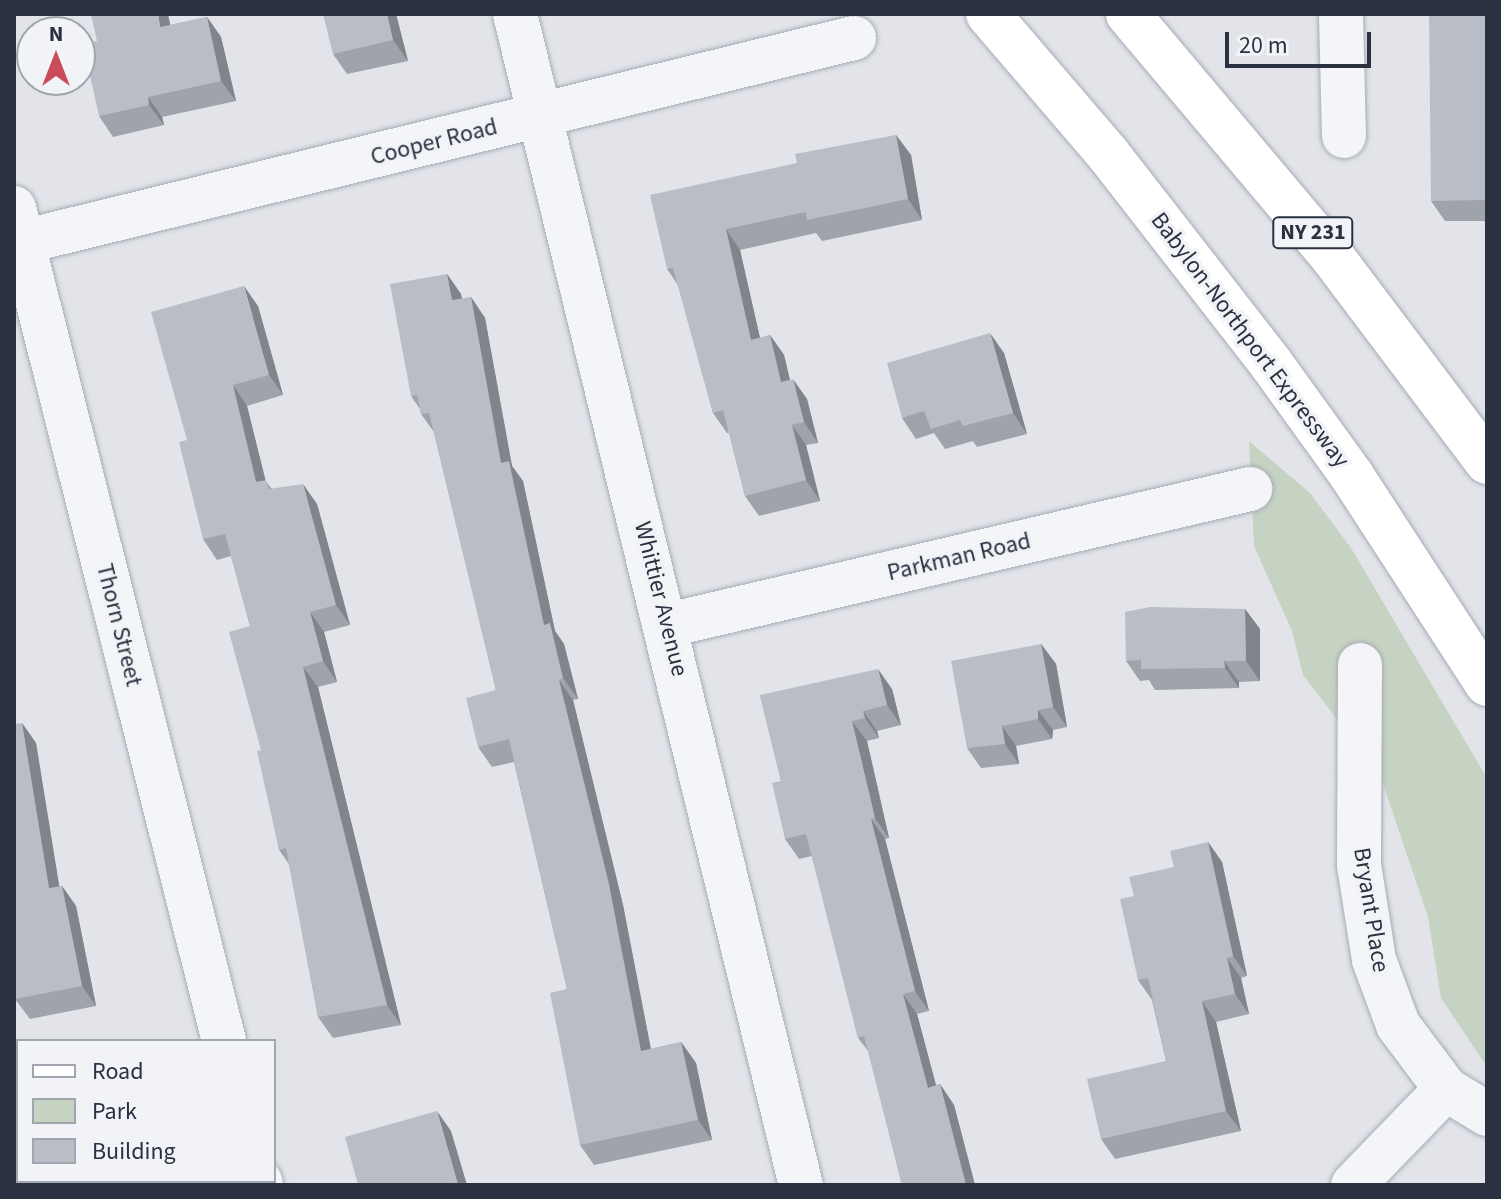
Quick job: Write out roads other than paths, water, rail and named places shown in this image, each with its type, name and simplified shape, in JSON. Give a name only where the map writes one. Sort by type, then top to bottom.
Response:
[{"type":"main road","name":"Babylon-Northport Expressway","points":[[988,14],[1108,154],[1272,365],[1352,476],[1487,684]]},
{"type":"main road","name":"NY 231","points":[[1128,14],[1334,259],[1487,462]]},
{"type":"street","name":"Whittier Avenue","points":[[515,14],[668,625],[801,1185]]},
{"type":"street","points":[[1341,14],[1344,136]]},
{"type":"street","name":"Cooper Road","points":[[17,231],[541,116],[854,38]]},
{"type":"street","name":"Thorn Street","points":[[17,231],[223,1039]]},
{"type":"street","name":"Parkman Road","points":[[668,625],[1250,489]]},
{"type":"street","name":"Bryant Place","points":[[1360,665],[1359,865],[1374,960],[1398,1025],[1446,1089],[1487,1114]]},
{"type":"street","points":[[1353,1185],[1446,1089]]}]
